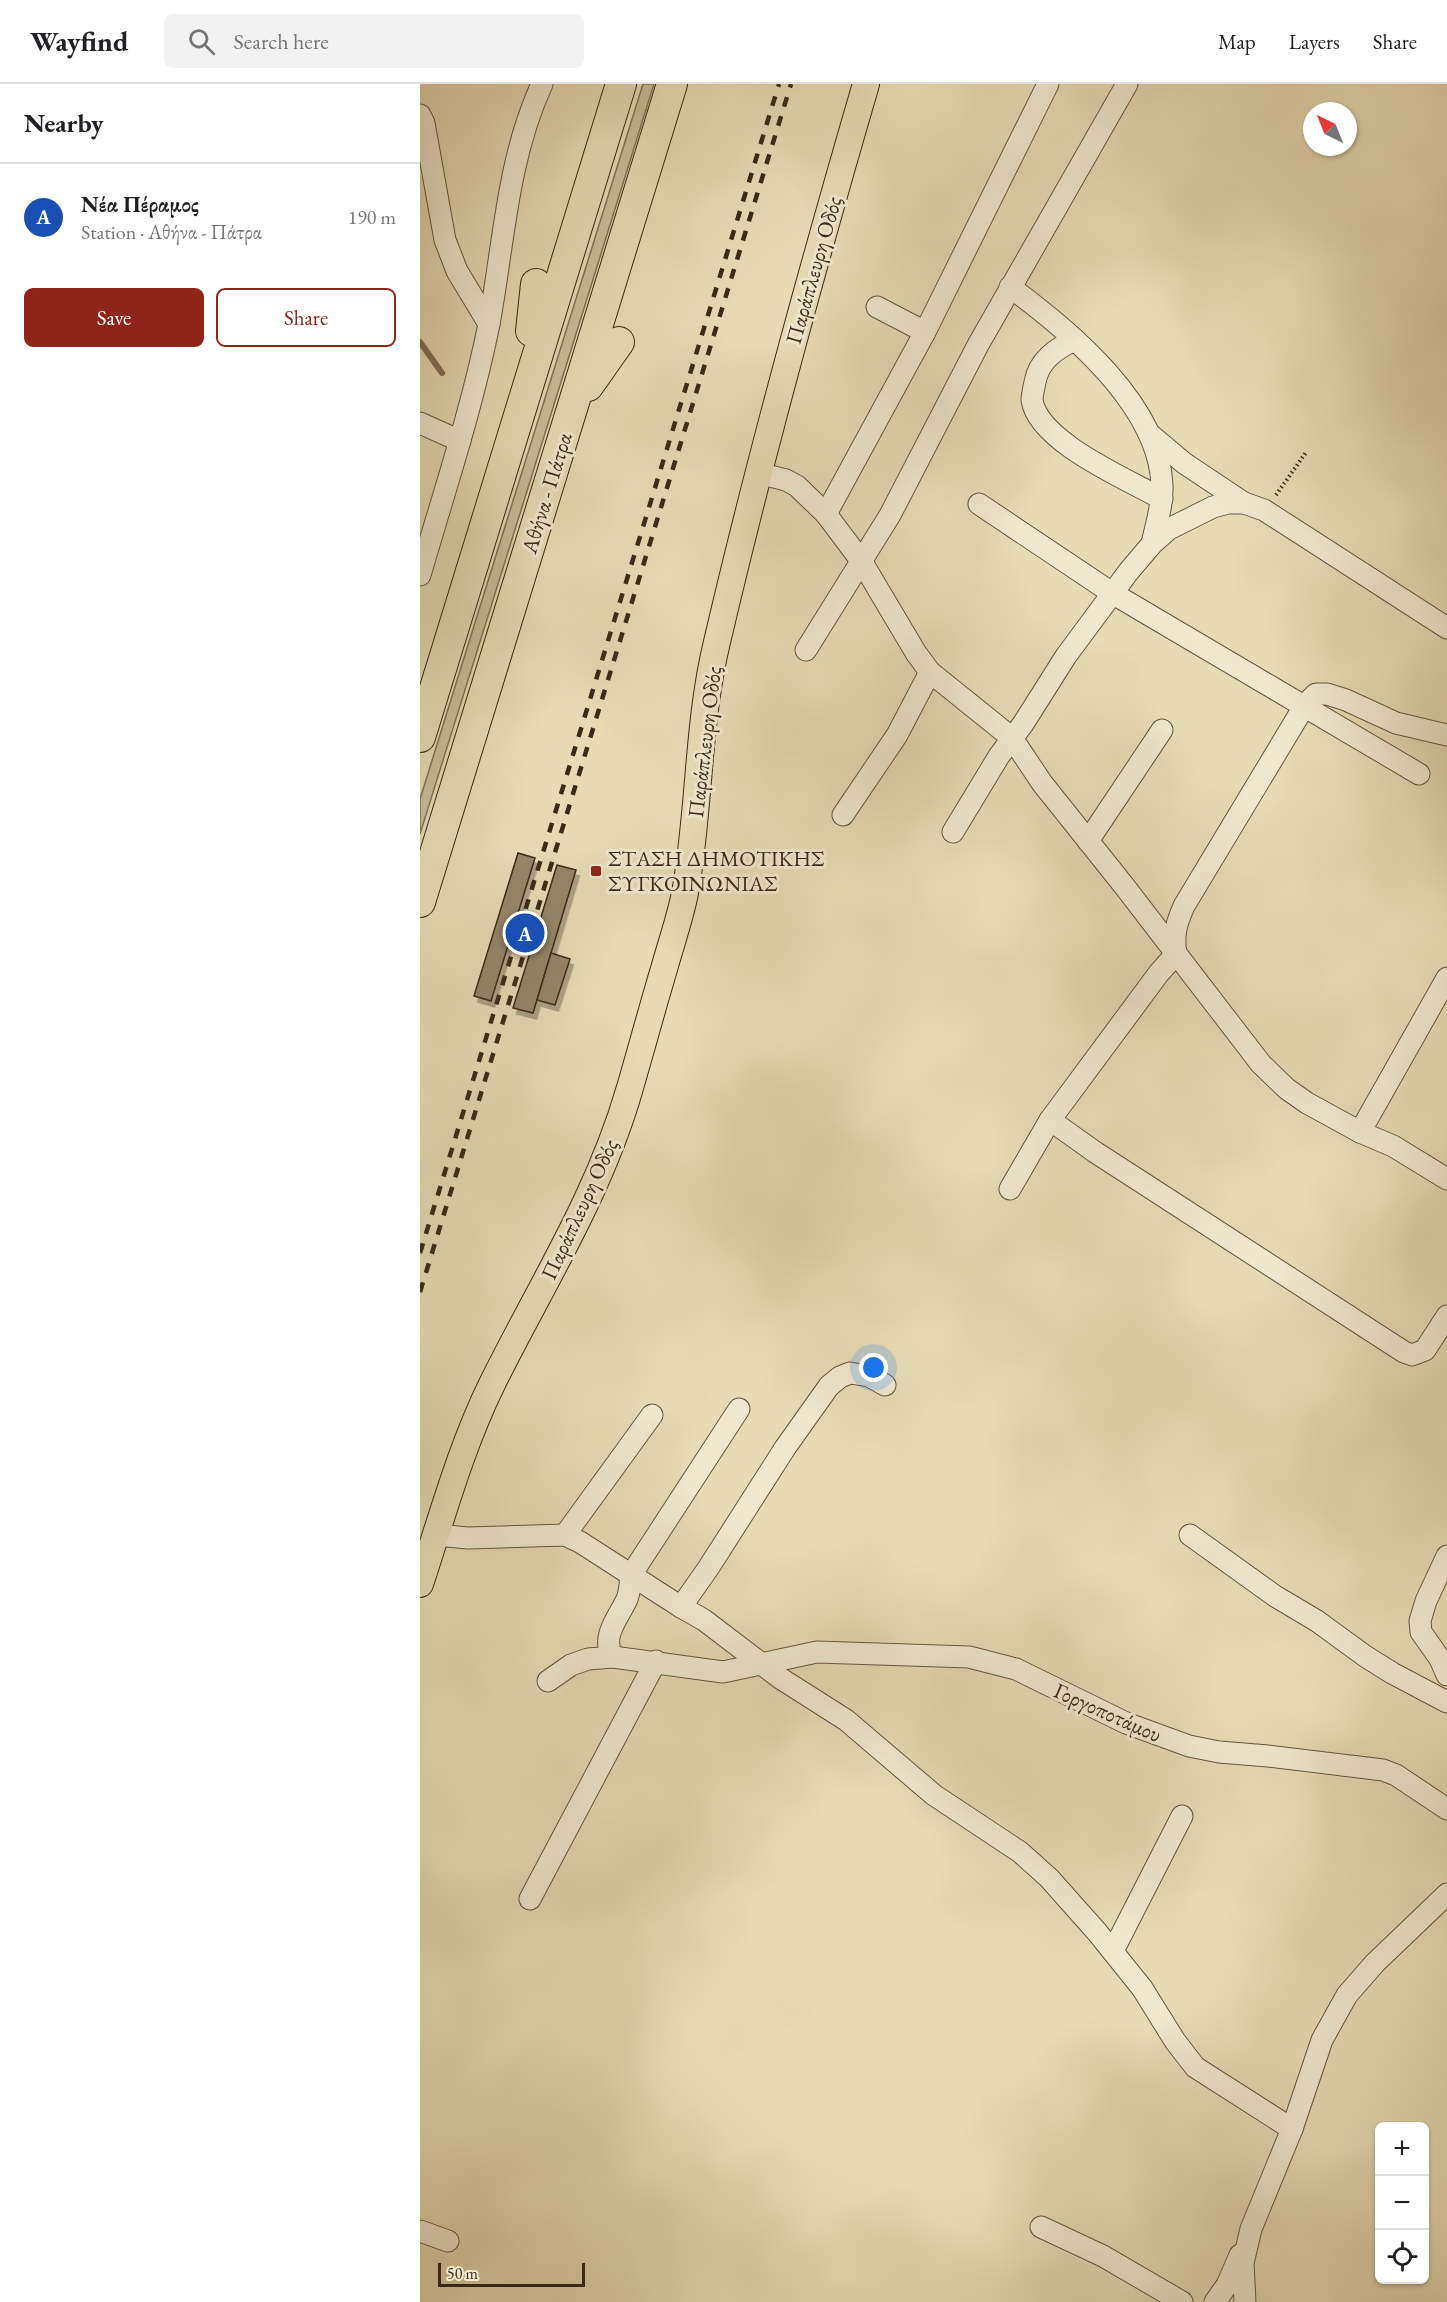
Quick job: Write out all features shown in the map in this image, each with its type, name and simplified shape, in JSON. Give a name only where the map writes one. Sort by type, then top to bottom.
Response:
[{"type":"highway","points":[[420,737],[621,84]]},
{"type":"highway","name":"Αθήνα - Πάτρα","points":[[420,902],[672,84]]},
{"type":"highway","points":[[528,385],[536,284]]},
{"type":"highway","points":[[572,408],[619,342]]},
{"type":"main road","name":"Παράπλευρη Οδός","points":[[420,1584],[470,1433],[493,1383],[586,1205],[628,1095],[684,897],[702,726],[716,645],[803,302],[866,84]]},
{"type":"street","points":[[420,575],[460,441],[489,324],[510,184],[531,108],[542,84]]},
{"type":"street","points":[[826,514],[925,332],[1048,84]]},
{"type":"street","points":[[806,650],[890,515],[978,345],[1127,84]]},
{"type":"street","points":[[420,115],[424,123],[445,240],[457,271],[489,324]]},
{"type":"street","points":[[1010,287],[1074,340],[1110,374],[1144,426],[1159,460],[1162,499],[1152,544]]},
{"type":"street","points":[[877,307],[925,332]]},
{"type":"street","points":[[1074,340],[1045,359],[1036,377],[1032,399],[1036,412],[1046,426],[1082,456],[1162,499]]},
{"type":"street","points":[[420,423],[460,441]]},
{"type":"street","points":[[1144,426],[1184,463],[1244,503],[1264,510],[1447,628]]},
{"type":"street","points":[[758,473],[786,480],[797,486],[826,514],[862,562],[916,653],[930,672],[975,711],[1012,738],[1042,783],[1261,1064],[1287,1089],[1307,1103],[1360,1132],[1393,1146],[1447,1179]]},
{"type":"street","points":[[953,832],[1066,656],[1112,593],[1152,544],[1169,529],[1213,507],[1228,503],[1244,503]]},
{"type":"street","points":[[979,504],[1112,593],[1419,774]]},
{"type":"street","points":[[843,814],[897,735],[930,672]]},
{"type":"street","points":[[1010,1189],[1050,1120],[1158,973],[1176,954],[1174,932],[1184,906],[1305,705],[1316,694],[1327,694],[1396,723],[1447,735]]},
{"type":"street","points":[[1088,841],[1162,730]]},
{"type":"street","points":[[1360,1132],[1440,999],[1447,978]]},
{"type":"street","points":[[1050,1120],[1095,1152],[1404,1352],[1412,1355],[1425,1350],[1447,1316]]},
{"type":"street","points":[[681,1607],[785,1448],[829,1386],[840,1377],[850,1373],[869,1376],[885,1385]]},
{"type":"street","points":[[613,1657],[608,1641],[628,1597],[631,1575],[739,1409]]},
{"type":"street","points":[[565,1535],[652,1415]]},
{"type":"street","points":[[436,1535],[468,1538],[565,1535],[580,1542],[704,1620],[780,1678],[846,1720],[934,1795],[1020,1852],[1049,1878],[1113,1951],[1142,1988],[1186,2058],[1195,2067],[1292,2130]]},
{"type":"street","points":[[1191,1535],[1275,1596],[1317,1621],[1365,1656],[1447,1702]]},
{"type":"street","points":[[1447,1556],[1426,1601],[1420,1621],[1421,1632],[1440,1659],[1447,1675]]},
{"type":"street","name":"Γοργοποτάμου","points":[[548,1681],[571,1665],[588,1659],[613,1657],[656,1661],[723,1672],[761,1662],[817,1652],[969,1657],[1016,1670],[1126,1723],[1190,1746],[1219,1752],[1268,1755],[1383,1770],[1396,1775],[1447,1809]]},
{"type":"street","points":[[530,1899],[656,1661]]},
{"type":"street","points":[[1113,1951],[1182,1816]]},
{"type":"street","points":[[1215,2302],[1227,2285],[1292,2130],[1322,2040],[1347,1995],[1375,1963],[1447,1894]]},
{"type":"street","points":[[1041,2227],[1103,2256],[1182,2302]]},
{"type":"street","points":[[1245,2302],[1243,2264],[1251,2229]]},
{"type":"street","points":[[420,2230],[448,2241]]},
{"type":"path","points":[[1264,510],[1307,452]]},
{"type":"shaded area","points":[[643,84],[654,84],[420,834],[420,799]]},
{"type":"building","points":[[518,853],[535,858],[491,1001],[474,996]]},
{"type":"building","points":[[557,865],[576,870],[533,1013],[513,1008]]},
{"type":"building","points":[[551,953],[570,959],[555,1005],[537,1000]]},
{"type":"waterway","points":[[420,342],[442,373]]},
{"type":"railway","points":[[420,1253],[779,84]]},
{"type":"railway","points":[[420,1292],[791,84]]},
{"type":"place","name":"ΣΤΑΣΗ ΔΗΜΟΤΙΚΗΣ ΣΥΓΚΟΙΝΩΝΙΑΣ","points":[[596,871]]},
{"type":"place","name":"Νέα Πέραμος","points":[[525,933]]}]
